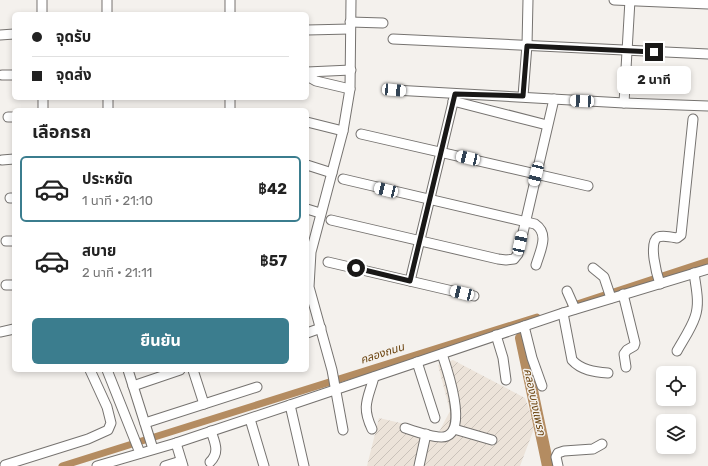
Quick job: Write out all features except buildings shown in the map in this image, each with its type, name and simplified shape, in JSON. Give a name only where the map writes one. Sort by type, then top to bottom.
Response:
[{"type":"street","points":[[42,0],[42,12]]},
{"type":"street","points":[[107,12],[108,0]]},
{"type":"street","points":[[230,0],[230,12]]},
{"type":"street","points":[[309,251],[343,131],[350,90],[350,0]]},
{"type":"street","points":[[523,96],[527,46],[528,0]]},
{"type":"street","points":[[614,0],[708,4]]},
{"type":"street","points":[[624,103],[630,0]]},
{"type":"street","points":[[309,30],[383,23]]},
{"type":"street","points":[[0,34],[12,34]]},
{"type":"street","points":[[393,39],[708,54]]},
{"type":"street","points":[[309,72],[351,70]]},
{"type":"street","points":[[2,75],[12,75]]},
{"type":"street","points":[[309,77],[316,81],[350,90]]},
{"type":"street","points":[[394,90],[454,98],[548,125]]},
{"type":"street","points":[[454,98],[523,96],[624,103],[708,106]]},
{"type":"street","points":[[410,281],[430,200],[440,151],[454,98]]},
{"type":"street","points":[[331,220],[498,259],[514,259],[518,254],[524,222],[554,99]]},
{"type":"street","points":[[659,281],[655,266],[654,250],[656,239],[662,236],[679,238],[681,235],[693,119]]},
{"type":"street","points":[[309,122],[343,131]]},
{"type":"street","points":[[361,134],[588,186]]},
{"type":"street","points":[[2,160],[12,159]]},
{"type":"street","points":[[309,166],[332,173]]},
{"type":"street","points":[[343,179],[535,224],[542,230],[544,236],[536,265]]},
{"type":"street","points":[[309,210],[320,213]]},
{"type":"street","points":[[328,262],[474,296]]},
{"type":"street","points":[[593,268],[604,277],[610,296]]},
{"type":"street","points":[[97,466],[109,464],[152,446],[176,443],[290,405],[335,387],[374,377],[563,313],[574,307],[610,296],[623,294],[659,281],[708,269]]},
{"type":"street","points":[[677,351],[695,317],[697,295],[694,273]]},
{"type":"street","points":[[309,290],[332,370],[343,430]]},
{"type":"street","points":[[568,293],[574,307]]},
{"type":"street","points":[[623,294],[635,343],[634,346],[627,350],[624,354],[626,367]]},
{"type":"street","points":[[563,313],[572,360],[576,364],[590,371],[608,373]]},
{"type":"street","points":[[524,326],[532,358],[542,386]]},
{"type":"street","points":[[309,332],[321,328]]},
{"type":"street","points":[[0,332],[12,329]]},
{"type":"street","points":[[496,335],[503,358],[506,380]]},
{"type":"street","points":[[405,428],[443,437],[451,434],[454,428],[456,422],[455,405],[451,383],[442,354]]},
{"type":"street","points":[[417,362],[434,418]]},
{"type":"street","points":[[4,466],[88,439],[108,430],[111,423],[107,408],[91,372]]},
{"type":"street","points":[[108,372],[140,452]]},
{"type":"street","points":[[129,372],[152,446]]},
{"type":"street","points":[[133,386],[174,372]]},
{"type":"street","points":[[194,372],[204,404]]},
{"type":"street","points":[[372,429],[366,415],[365,406],[374,377]]},
{"type":"street","points":[[146,425],[257,387]]},
{"type":"street","points":[[290,405],[304,466]]},
{"type":"street","points":[[250,418],[264,466]]},
{"type":"street","points":[[454,428],[492,440]]},
{"type":"street","points":[[210,462],[216,454],[212,431]]},
{"type":"street","points":[[419,466],[426,434]]},
{"type":"street","points":[[165,466],[182,463],[176,443]]},
{"type":"street","points":[[558,466],[556,457],[558,453],[564,451],[592,449],[602,444]]},
{"type":"shaded area","points":[[453,360],[525,398],[535,426],[520,466],[367,466],[379,418],[439,432],[450,411],[438,365]]},
{"type":"waterway","name":"คลองถนน","points":[[571,306],[708,261]]},
{"type":"waterway","name":"คลองถนน","points":[[62,466],[537,317]]},
{"type":"waterway","name":"คลองบางแพรก","points":[[521,338],[548,466]]},
{"type":"route","points":[[356,268],[410,281],[430,200],[440,151],[455,94],[523,96],[527,46],[654,52]]}]
